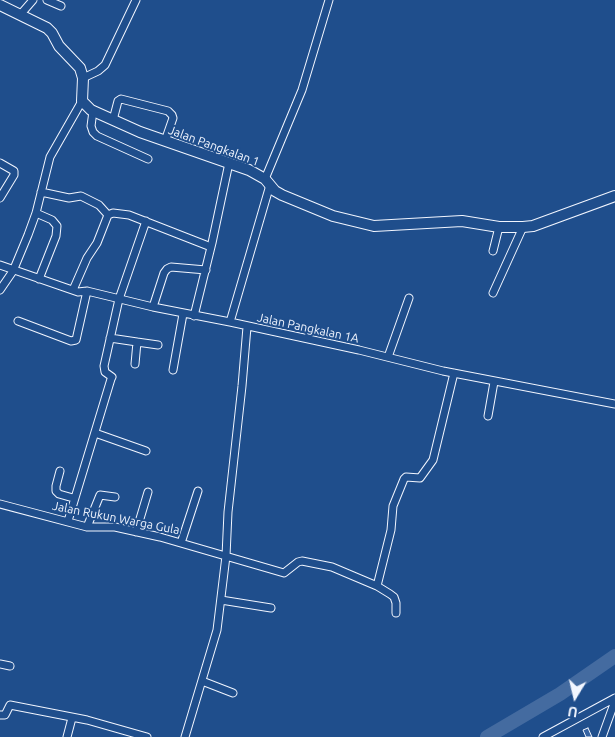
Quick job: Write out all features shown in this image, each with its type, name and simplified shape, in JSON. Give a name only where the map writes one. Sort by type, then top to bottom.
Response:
[{"type":"main road","points":[[5,4],[20,15],[47,28],[59,46],[80,68],[82,101]]},
{"type":"main road","name":"Jalan Pangkalan 1","points":[[82,101],[93,111],[113,120],[165,141],[249,170],[268,182],[275,191],[282,195],[333,216],[364,225],[385,226],[462,221],[499,227],[533,226],[615,196]]},
{"type":"street","points":[[20,15],[33,0]]},
{"type":"street","points":[[47,0],[61,6]]},
{"type":"street","points":[[82,78],[98,71],[105,65],[136,0]]},
{"type":"street","points":[[230,322],[268,182],[302,90],[330,0]]},
{"type":"street","points":[[113,120],[118,101],[121,98],[168,111],[173,118],[165,141]]},
{"type":"street","points":[[0,290],[13,271],[36,213],[50,157],[82,101]]},
{"type":"street","points":[[93,111],[91,126],[97,136],[148,159]]},
{"type":"street","points":[[0,162],[14,171],[14,175],[0,198]]},
{"type":"street","points":[[194,316],[229,163]]},
{"type":"street","points":[[40,192],[69,198],[81,196],[99,205],[108,215]]},
{"type":"street","points":[[36,213],[52,220],[56,226],[56,236],[39,279]]},
{"type":"street","points":[[108,215],[120,213],[146,221],[211,247]]},
{"type":"street","points":[[73,290],[86,258],[97,242],[108,215]]},
{"type":"street","points":[[68,521],[112,377],[104,369],[119,299],[146,221]]},
{"type":"street","points":[[493,251],[499,227]]},
{"type":"street","points":[[493,293],[523,227]]},
{"type":"street","name":"Jalan Pangkalan 1A","points":[[0,266],[78,292],[87,292],[153,308],[230,322],[494,382],[615,404]]},
{"type":"street","points":[[153,308],[167,269],[171,267],[206,270]]},
{"type":"street","points":[[18,321],[71,341],[76,340],[87,292]]},
{"type":"street","points":[[388,357],[408,298]]},
{"type":"street","points":[[173,370],[183,314]]},
{"type":"street","points":[[185,737],[215,642],[226,556],[228,512],[247,327]]},
{"type":"street","points":[[110,338],[158,345]]},
{"type":"street","points":[[135,364],[137,342]]},
{"type":"street","points":[[396,613],[394,597],[377,586],[391,530],[393,506],[404,479],[406,477],[420,478],[433,460],[454,373]]},
{"type":"street","points":[[488,416],[494,382]]},
{"type":"street","points":[[95,433],[146,451]]},
{"type":"street","points":[[60,471],[56,491],[59,494],[73,498]]},
{"type":"street","points":[[181,543],[198,491]]},
{"type":"street","points":[[136,532],[148,492]]},
{"type":"street","points":[[87,527],[100,495],[116,497]]},
{"type":"street","name":"Jalan Rukun Warga Gula","points":[[0,504],[87,527],[115,527],[136,532],[284,573],[298,562],[332,567],[377,586]]},
{"type":"street","points":[[221,600],[270,608]]},
{"type":"street","points":[[0,664],[10,666]]},
{"type":"street","points":[[202,681],[233,693]]},
{"type":"street","points":[[602,737],[612,721],[615,699]]},
{"type":"street","points":[[543,737],[615,699]]},
{"type":"street","points":[[0,714],[5,715],[10,706],[72,718],[147,737]]},
{"type":"street","points":[[67,737],[72,718]]},
{"type":"building","points":[[588,728],[592,737],[586,737],[583,730]]},
{"type":"waterway","points":[[487,737],[560,694],[615,656]]}]
